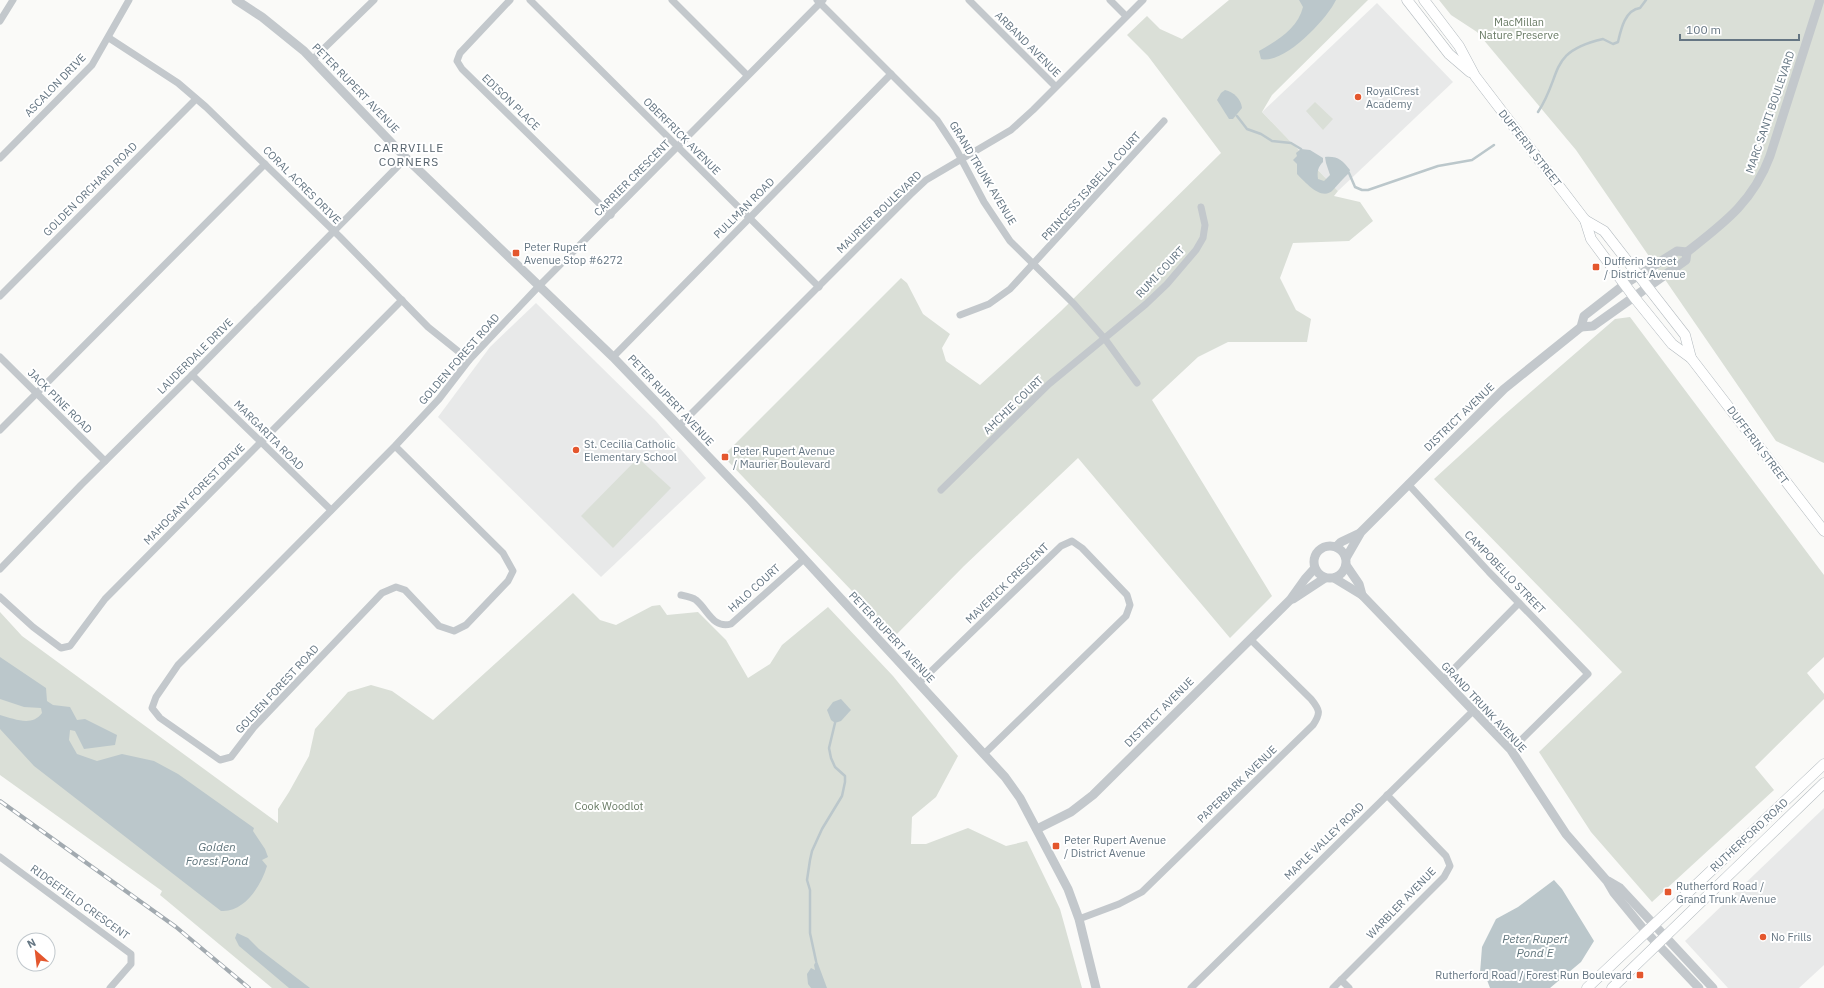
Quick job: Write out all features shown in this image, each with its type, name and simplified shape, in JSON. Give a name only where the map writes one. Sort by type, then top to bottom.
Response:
[{"type":"main road","name":"DUFFERIN STREET","points":[[1407,0],[1449,54],[1475,76]]},
{"type":"main road","name":"DUFFERIN STREET","points":[[1424,0],[1459,46],[1475,76],[1585,220],[1591,239],[1634,297],[1672,344],[1691,358],[1824,531]]},
{"type":"main road","name":"DUFFERIN STREET","points":[[1585,220],[1604,231],[1685,335],[1691,358]]},
{"type":"main road","name":"RUTHERFORD ROAD","points":[[1587,988],[1824,764]]},
{"type":"main road","name":"RUTHERFORD ROAD","points":[[1612,988],[1824,783]]},
{"type":"street","points":[[0,21],[13,0]]},
{"type":"street","name":"ASCALON DRIVE","points":[[0,158],[92,65],[109,38],[129,0]]},
{"type":"street","name":"PETER RUPERT AVENUE","points":[[238,0],[283,33],[312,60],[406,158],[613,357],[984,754],[1020,798],[1068,889],[1079,919],[1096,988]]},
{"type":"street","points":[[312,60],[374,0]]},
{"type":"street","name":"EDISON PLACE","points":[[510,0],[460,53],[457,62],[468,75],[611,214]]},
{"type":"street","name":"OBERFRICK AVENUE","points":[[530,0],[819,287]]},
{"type":"street","points":[[672,0],[747,75]]},
{"type":"street","name":"ARBAND AVENUE","points":[[969,0],[1055,86]]},
{"type":"street","points":[[1110,0],[1126,16]]},
{"type":"street","name":"MAURIER BOULEVARD","points":[[679,426],[926,180],[1010,130],[1033,110],[1055,86],[1143,0]]},
{"type":"street","name":"MARC SANTI BOULEVARD","points":[[1634,297],[1686,260],[1687,252],[1739,209],[1752,194],[1763,175],[1820,0]]},
{"type":"street","name":"CARRIER CRESCENT","points":[[539,286],[678,147],[820,1]]},
{"type":"street","name":"GRAND TRUNK AVENUE","points":[[820,1],[937,120],[956,149],[998,224],[1010,240],[1074,304],[1105,339],[1137,383]]},
{"type":"street","name":"CORAL ACRES DRIVE","points":[[109,38],[178,83],[196,99],[265,164],[428,327],[469,360]]},
{"type":"street","name":"PULLMAN ROAD","points":[[613,357],[891,74]]},
{"type":"street","name":"GOLDEN ORCHARD ROAD","points":[[0,296],[196,99]]},
{"type":"street","name":"PRINCESS ISABELLA COURT","points":[[960,316],[989,304],[1010,290],[1164,121]]},
{"type":"street","name":"LAUDERDALE DRIVE","points":[[0,569],[406,158]]},
{"type":"street","points":[[0,430],[265,164]]},
{"type":"street","name":"RUMI COURT","points":[[1105,339],[1157,294],[1196,250],[1203,238],[1206,226],[1201,207]]},
{"type":"street","name":"MARC SANTI BOULEVARD","points":[[1625,284],[1677,251],[1687,252]]},
{"type":"street","name":"DISTRICT AVENUE","points":[[1581,327],[1584,316],[1625,284]]},
{"type":"street","name":"GOLDEN FOREST ROAD","points":[[395,446],[503,552],[513,571],[508,581],[466,625],[454,631],[439,626],[405,590],[396,587],[382,593],[254,727],[231,757],[220,760],[160,718],[152,708],[156,697],[178,665],[395,446],[439,399],[469,360],[539,286]]},
{"type":"street","name":"DISTRICT AVENUE","points":[[1346,561],[1361,532],[1504,389],[1581,327],[1593,326],[1634,297]]},
{"type":"street","name":"MAHOGANY FOREST DRIVE","points":[[0,597],[34,627],[61,648],[70,646],[105,599],[402,300]]},
{"type":"street","name":"AHCHIE COURT","points":[[941,490],[1049,384],[1105,339]]},
{"type":"street","name":"JACK PINE ROAD","points":[[0,357],[105,461]]},
{"type":"street","name":"MARGARITA ROAD","points":[[192,375],[331,510]]},
{"type":"street","name":"CAMPOBELLO STREET","points":[[1408,484],[1519,603],[1588,674],[1511,750]]},
{"type":"street","name":"DISTRICT AVENUE","points":[[1336,547],[1341,542],[1361,532]]},
{"type":"street","name":"MAVERICK CRESCENT","points":[[918,683],[1061,546],[1072,541],[1082,548],[1127,595],[1130,605],[1126,616],[984,754]]},
{"type":"street","points":[[1326,546],[1336,547],[1340,550],[1346,561],[1342,573],[1330,578],[1314,569],[1313,560],[1317,551],[1326,546]]},
{"type":"street","name":"HALO COURT","points":[[681,595],[695,599],[716,622],[724,626],[731,624],[803,560]]},
{"type":"street","name":"GRAND TRUNK AVENUE","points":[[1346,561],[1359,584],[1362,595]]},
{"type":"street","name":"DISTRICT AVENUE","points":[[1037,829],[1071,812],[1093,795],[1290,600],[1314,569]]},
{"type":"street","name":"GRAND TRUNK AVENUE","points":[[1330,578],[1362,595],[1511,750],[1566,834],[1607,881],[1614,894],[1646,932],[1699,988]]},
{"type":"street","name":"DISTRICT AVENUE","points":[[1290,600],[1330,578]]},
{"type":"street","points":[[1443,680],[1519,603]]},
{"type":"street","name":"PAPERBARK AVENUE","points":[[1079,919],[1120,904],[1142,892],[1313,725],[1319,717],[1318,708],[1250,639]]},
{"type":"street","name":"MAPLE VALLEY ROAD","points":[[1191,988],[1473,711]]},
{"type":"street","name":"WARBLER AVENUE","points":[[1333,988],[1444,877],[1450,866],[1446,856],[1387,795]]},
{"type":"street","name":"RIDGEFIELD CRESCENT","points":[[0,857],[131,954],[131,964],[110,988]]},
{"type":"street","name":"GRAND TRUNK AVENUE","points":[[1607,881],[1620,888],[1713,988]]},
{"type":"street","points":[[1341,980],[1349,988]]},
{"type":"shaded area","name":"RoyalCrest Academy","points":[[1377,3],[1453,82],[1338,191],[1262,112]]},
{"type":"shaded area","name":"St. Cecilia Catholic Elementary School","points":[[536,303],[656,421],[706,478],[601,577],[438,417],[490,347]]},
{"type":"shaded area","points":[[1824,808],[1824,965],[1799,988],[1728,988],[1685,941]]},
{"type":"green space","points":[[1229,0],[1368,0],[1272,95],[1262,112],[1338,191],[1334,196],[1360,202],[1373,221],[1349,241],[1293,243],[1280,278],[1296,310],[1311,319],[1307,342],[1228,342],[1198,357],[1152,400],[1272,596],[1230,638],[1078,458],[964,566],[895,636],[723,456],[901,278],[907,283],[923,314],[950,334],[942,348],[946,361],[980,385],[1061,311],[1221,153],[1148,56],[1127,35],[1147,16],[1160,29],[1182,39]]},
{"type":"green space","name":"MacMillan Nature Preserve","points":[[1439,0],[1824,0],[1824,463],[1776,441],[1576,150],[1477,32],[1451,15]]},
{"type":"green space","points":[[1315,102],[1333,119],[1323,130],[1306,111]]},
{"type":"green space","points":[[1630,317],[1824,575],[1824,657],[1807,673],[1824,694],[1824,699],[1755,767],[1774,790],[1652,902],[1591,832],[1539,752],[1622,672],[1434,479],[1503,416],[1615,319]]},
{"type":"green space","points":[[638,458],[671,488],[613,548],[581,516]]},
{"type":"green space","name":"Cook Woodlot","points":[[573,593],[600,620],[616,625],[652,606],[660,605],[667,615],[698,612],[726,640],[748,678],[770,664],[782,645],[828,607],[893,676],[958,756],[936,797],[912,817],[911,844],[926,844],[968,828],[1006,846],[1027,841],[1060,909],[1082,988],[272,988],[160,895],[162,891],[0,775],[0,612],[22,636],[278,823],[278,809],[309,756],[315,729],[348,692],[371,685],[392,691],[433,720]]},
{"type":"water","points":[[1299,0],[1336,0],[1324,18],[1304,39],[1281,55],[1270,59],[1261,59],[1259,51],[1280,38],[1292,28],[1297,21],[1303,7]]},
{"type":"water","points":[[1225,90],[1236,96],[1242,108],[1233,119],[1229,119],[1217,100],[1221,93]]},
{"type":"water","points":[[1301,149],[1310,150],[1323,158],[1323,162],[1318,169],[1318,179],[1324,181],[1330,175],[1325,157],[1339,159],[1350,170],[1349,173],[1329,193],[1324,194],[1314,190],[1297,174],[1297,164],[1293,160],[1297,156],[1296,153]]},
{"type":"water","name":"Golden Forest Pond","points":[[0,657],[46,688],[47,701],[53,705],[70,707],[77,720],[85,719],[117,735],[115,745],[84,749],[75,731],[70,730],[69,740],[77,754],[97,761],[122,754],[154,761],[178,774],[254,828],[253,831],[265,849],[268,857],[262,860],[267,866],[261,882],[250,897],[237,908],[221,911],[34,766],[0,729],[0,715],[17,720],[28,721],[33,720],[42,713],[41,708],[24,707],[0,699]]},
{"type":"water","points":[[841,699],[851,710],[841,721],[835,723],[831,720],[827,710],[833,702]]},
{"type":"water","name":"Peter Rupert Pond E","points":[[1554,880],[1562,889],[1594,941],[1581,962],[1550,988],[1490,988],[1487,980],[1480,973],[1482,947],[1496,919],[1518,907]]},
{"type":"water","points":[[237,933],[248,938],[259,949],[310,988],[289,988],[239,946],[235,938]]},
{"type":"water","points":[[816,961],[827,988],[811,988],[808,984],[807,974],[811,968],[815,970],[814,965]]},
{"type":"waterway","points":[[1538,112],[1564,58],[1585,44],[1603,39],[1613,44],[1618,42],[1622,26],[1627,16],[1631,12],[1640,8],[1646,0]]},
{"type":"waterway","points":[[1237,116],[1247,129],[1261,134],[1272,141],[1291,143],[1301,149]]},
{"type":"waterway","points":[[1349,173],[1355,187],[1362,190],[1368,190],[1438,166],[1472,160],[1494,145]]},
{"type":"waterway","points":[[816,961],[810,933],[810,890],[807,880],[812,851],[822,829],[842,796],[845,782],[845,776],[835,767],[829,748],[835,723]]},
{"type":"railway","points":[[0,801],[176,927],[249,988]]},
{"type":"place","name":"RoyalCrest Academy","points":[[1358,97]]},
{"type":"place","name":"Peter Rupert Avenue Stop #6272","points":[[516,253]]},
{"type":"place","name":"Dufferin Street / District Avenue","points":[[1596,267]]},
{"type":"place","name":"St. Cecilia Catholic Elementary School","points":[[576,450]]},
{"type":"place","name":"Peter Rupert Avenue / Maurier Boulevard","points":[[725,457]]},
{"type":"place","name":"Peter Rupert Avenue / District Avenue","points":[[1056,846]]},
{"type":"place","name":"Rutherford Road / Grand Trunk Avenue","points":[[1668,892]]},
{"type":"place","name":"No Frills","points":[[1763,937]]},
{"type":"place","name":"Rutherford Road / Forest Run Boulevard","points":[[1640,975]]},
{"type":"district","name":"CARRVILLE CORNERS","points":[[409,155]]}]
